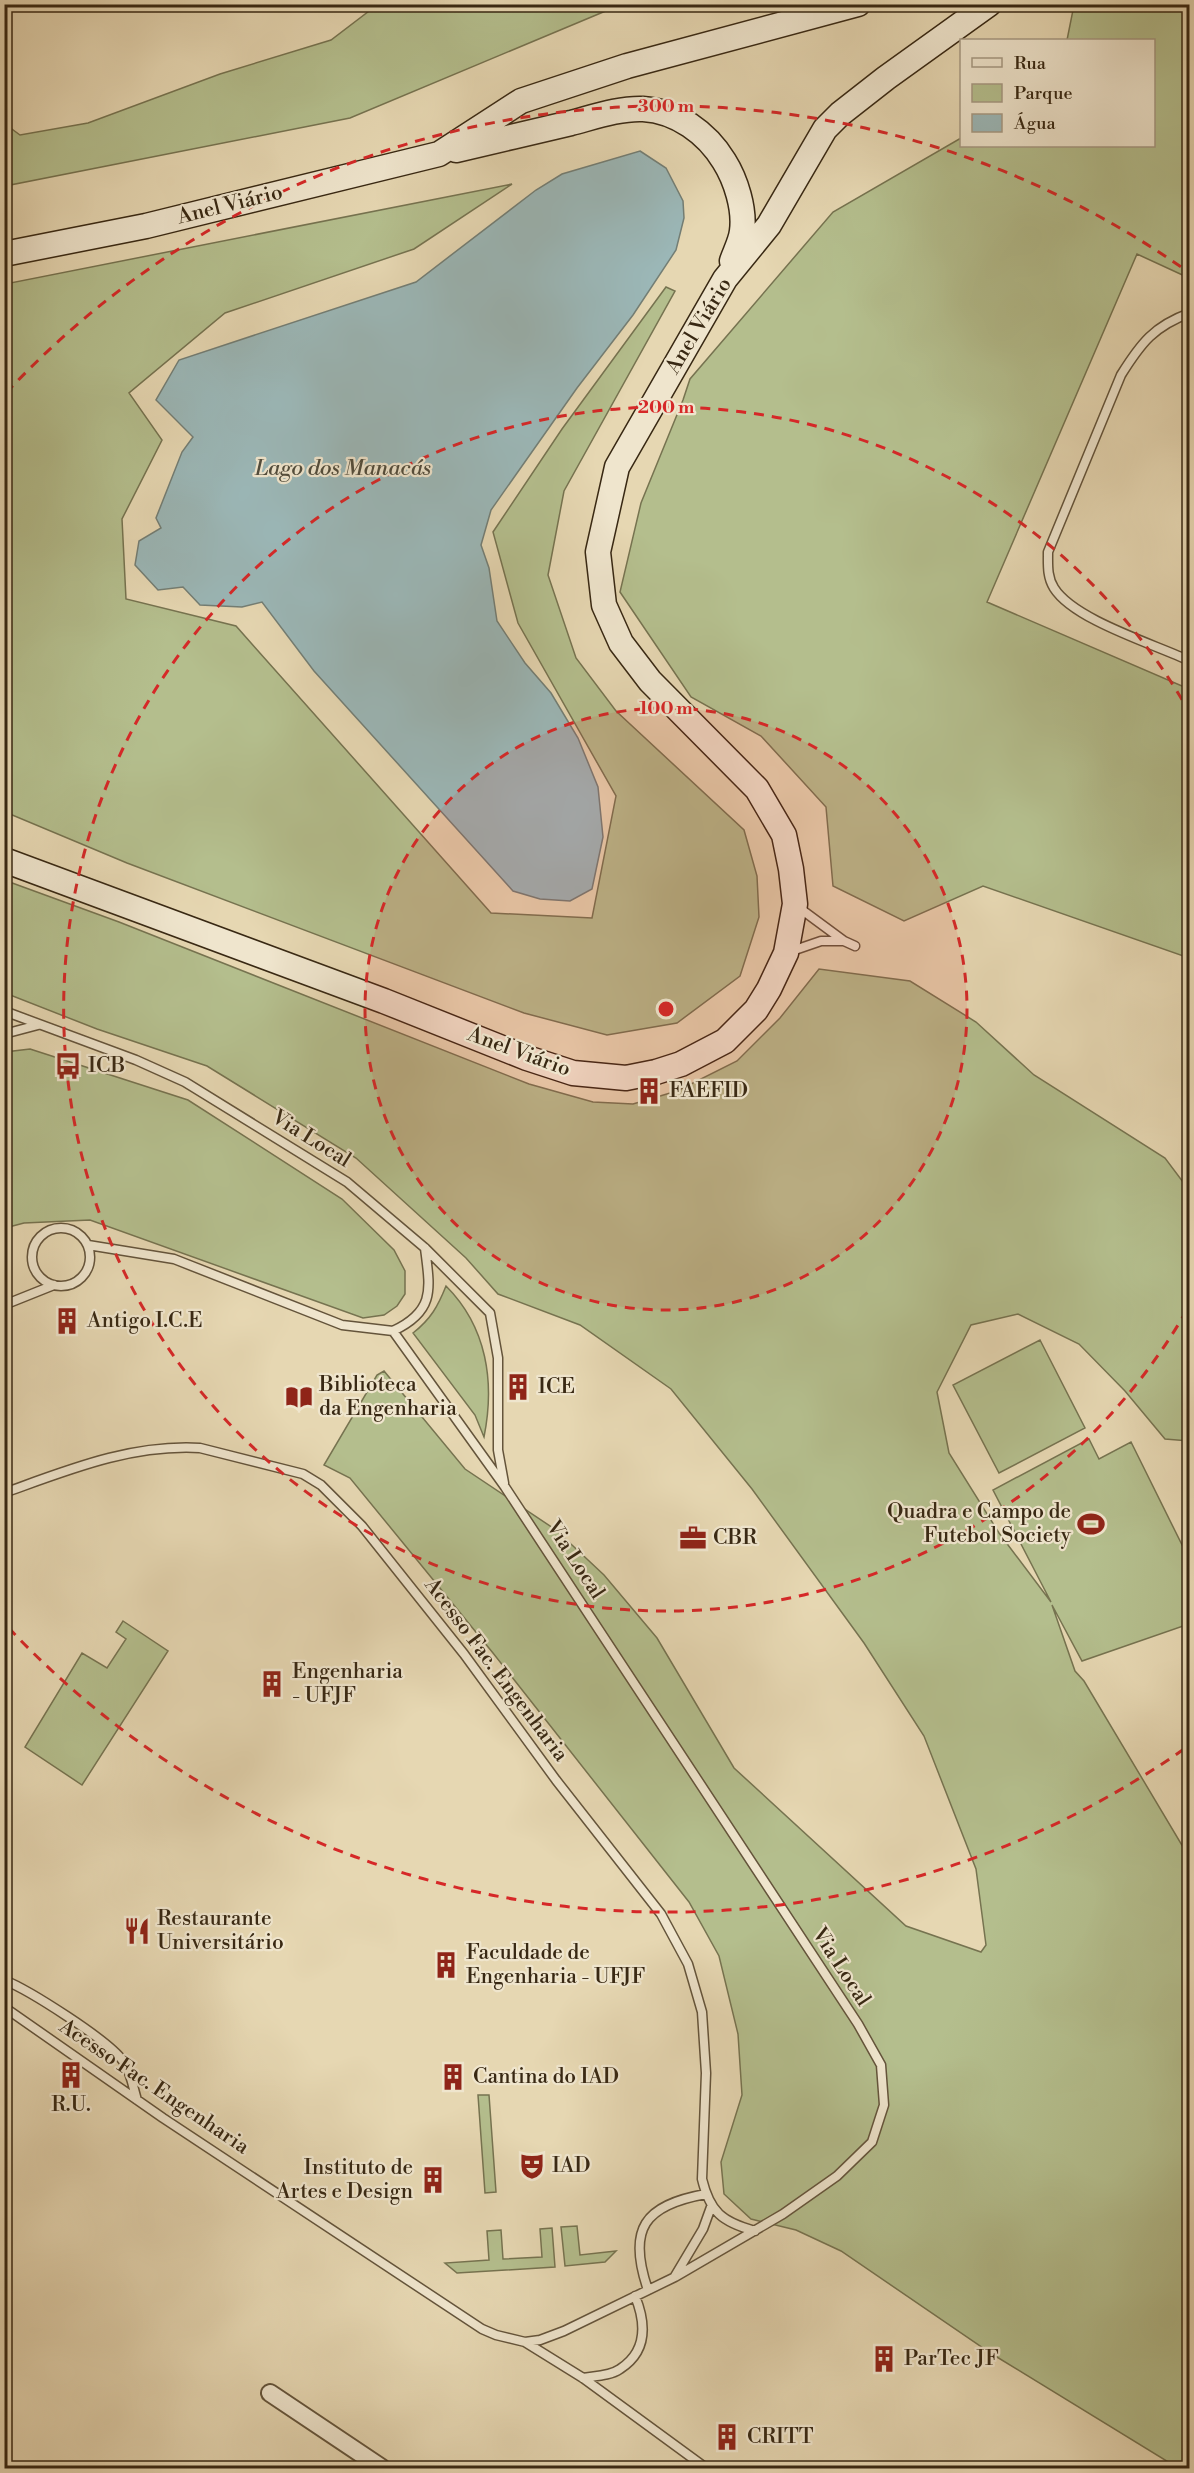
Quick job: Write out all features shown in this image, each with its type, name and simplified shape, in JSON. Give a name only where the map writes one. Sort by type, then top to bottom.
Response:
[{"type":"main road","name":"Anel Viário","points":[[4,254],[146,226],[439,154],[521,101],[627,66],[858,4]]},
{"type":"main road","name":"Anel Viário","points":[[4,860],[384,1001],[527,1058],[573,1073],[626,1078],[656,1072],[681,1064],[725,1041],[756,1010],[786,953],[795,904],[791,869],[784,835],[757,789],[650,681],[621,643],[604,605],[598,552],[617,467],[725,279],[769,225],[825,129],[840,114],[886,78],[989,4]]},
{"type":"main road","points":[[439,154],[610,113],[643,110],[672,116],[704,136],[718,151],[731,172],[740,203],[742,232],[725,279]]},
{"type":"street","points":[[270,2393],[382,2469]]},
{"type":"lane","points":[[1190,313],[1171,320],[1151,333],[1137,349],[1121,375],[1048,552],[1048,575],[1054,588],[1063,599],[1090,618],[1190,661]]},
{"type":"lane","points":[[795,904],[844,941],[855,946]]},
{"type":"lane","points":[[786,953],[821,941],[844,941]]},
{"type":"lane","name":"Via Local","points":[[4,1011],[136,1060],[184,1082],[347,1182],[424,1248],[490,1313],[498,1359],[498,1450],[505,1487],[858,2024],[881,2065],[884,2105],[872,2142],[837,2176],[755,2231]]},
{"type":"lane","points":[[4,1034],[39,1025]]},
{"type":"lane","points":[[67,1228],[83,1237],[88,1245],[89,1263],[81,1278],[64,1286],[54,1285],[39,1276],[32,1260],[32,1251],[41,1235],[49,1230],[67,1228]]},
{"type":"lane","points":[[88,1245],[174,1259],[342,1325],[393,1331],[417,1316],[430,1291],[424,1248]]},
{"type":"lane","points":[[4,1305],[54,1285]]},
{"type":"lane","points":[[393,1331],[505,1487]]},
{"type":"lane","name":"Acesso Fac. Engenharia","points":[[4,1493],[92,1462],[151,1448],[200,1448],[303,1474],[321,1485],[362,1526],[464,1654],[556,1780],[661,1914],[688,1964],[702,2012],[705,2049],[702,2179],[711,2207]]},
{"type":"lane","points":[[4,1980],[23,1988],[110,2047],[123,2061],[131,2077],[137,2100]]},
{"type":"lane","name":"Acesso Fac. Engenharia","points":[[4,2007],[137,2100],[482,2329],[496,2335],[525,2342],[540,2340],[564,2331],[675,2277],[755,2231]]},
{"type":"lane","points":[[648,2290],[638,2251],[641,2234],[651,2214],[666,2204],[706,2194]]},
{"type":"lane","points":[[675,2277],[703,2229],[711,2207],[723,2219],[736,2226],[755,2231]]},
{"type":"lane","points":[[583,2378],[620,2370],[632,2359],[644,2331],[643,2315],[635,2296]]},
{"type":"lane","points":[[525,2342],[583,2378],[706,2469]]},
{"type":"green space","points":[[377,5],[620,5],[350,118],[5,186],[5,124],[20,135],[88,123],[220,74],[331,40]]},
{"type":"green space","points":[[1074,5],[1189,5],[1189,278],[1137,254],[987,602],[1189,689],[1189,958],[983,886],[904,921],[833,886],[826,807],[761,736],[691,697],[620,592],[641,503],[690,379],[833,212],[960,139],[960,147],[1155,147],[1155,39],[1067,39]]},
{"type":"green space","points":[[512,184],[414,249],[225,313],[129,393],[162,440],[122,519],[126,599],[236,626],[491,913],[592,918],[616,796],[518,623],[493,532],[562,429],[666,287],[675,291],[564,491],[548,575],[576,658],[616,711],[744,830],[757,876],[759,917],[740,976],[677,1023],[607,1035],[524,1013],[127,863],[5,812],[5,284]]},
{"type":"green space","points":[[4,880],[119,922],[529,1084],[593,1102],[633,1104],[677,1091],[737,1061],[780,1018],[819,969],[910,981],[976,1022],[1034,1075],[1165,1158],[1189,1190],[1189,1441],[1165,1439],[1125,1391],[1079,1344],[1018,1314],[971,1325],[937,1392],[949,1453],[999,1533],[1051,1602],[993,1490],[1089,1439],[1099,1459],[1131,1442],[1189,1559],[1189,1624],[1082,1661],[1052,1605],[1075,1671],[1084,1681],[1189,1857],[1189,2468],[1178,2468],[992,2354],[841,2251],[796,2230],[751,2219],[724,2194],[721,2162],[742,2095],[738,2034],[719,1956],[689,1902],[493,1653],[350,1478],[324,1465],[377,1375],[384,1371],[465,1469],[556,1530],[604,1575],[657,1638],[734,1768],[906,1926],[981,1952],[986,1945],[976,1869],[924,1736],[864,1643],[752,1489],[671,1389],[580,1325],[498,1294],[466,1258],[356,1158],[207,1066],[97,1029],[5,993]]},
{"type":"green space","points":[[30,1049],[188,1100],[342,1199],[394,1250],[405,1271],[405,1294],[397,1306],[384,1315],[363,1318],[90,1220],[24,1223],[5,1228],[5,1052]]},
{"type":"green space","points":[[446,1286],[471,1319],[484,1356],[488,1376],[488,1396],[484,1437],[475,1415],[413,1333],[433,1312]]},
{"type":"green space","points":[[1040,1340],[1085,1428],[999,1473],[953,1385]]},
{"type":"green space","points":[[123,1621],[168,1651],[82,1785],[25,1747],[82,1653],[107,1668],[126,1639],[116,1632]]},
{"type":"green space","points":[[478,2095],[489,2095],[496,2192],[485,2193]]},
{"type":"green space","points":[[577,2226],[580,2255],[616,2251],[605,2262],[565,2266],[561,2227]]},
{"type":"green space","points":[[552,2228],[555,2267],[457,2273],[445,2263],[489,2260],[487,2231],[501,2230],[503,2259],[542,2257],[540,2229]]},
{"type":"water","name":"Lago dos Manacás","points":[[640,151],[666,168],[683,201],[684,218],[676,250],[633,315],[577,388],[491,510],[481,545],[489,568],[497,621],[525,663],[551,693],[578,738],[598,787],[603,837],[592,889],[570,901],[540,899],[513,891],[314,671],[262,602],[242,607],[200,605],[183,587],[158,590],[135,565],[139,541],[161,528],[156,518],[182,452],[193,437],[156,400],[179,360],[416,282],[536,190],[562,174]]},
{"type":"place","name":"ICB","points":[[68,1066]]},
{"type":"place","name":"FAEFID","points":[[649,1091]]},
{"type":"place","name":"Antigo I.C.E","points":[[67,1321]]},
{"type":"place","name":"ICE","points":[[518,1387]]},
{"type":"place","name":"Biblioteca da Engenharia","points":[[299,1397]]},
{"type":"place","name":"Quadra e Campo de Futebol Society","points":[[1091,1524]]},
{"type":"place","name":"CBR","points":[[693,1538]]},
{"type":"place","name":"Engenharia - UFJF","points":[[272,1684]]},
{"type":"place","name":"Restaurante Universitário","points":[[137,1931]]},
{"type":"place","name":"Faculdade de Engenharia - UFJF","points":[[446,1965]]},
{"type":"place","name":"R.U.","points":[[71,2075]]},
{"type":"place","name":"Cantina do IAD","points":[[453,2077]]},
{"type":"place","name":"IAD","points":[[532,2166]]},
{"type":"place","name":"Instituto de Artes e Design","points":[[433,2180]]},
{"type":"place","name":"ParTec JF","points":[[884,2359]]},
{"type":"place","name":"CRITT","points":[[727,2437]]}]
